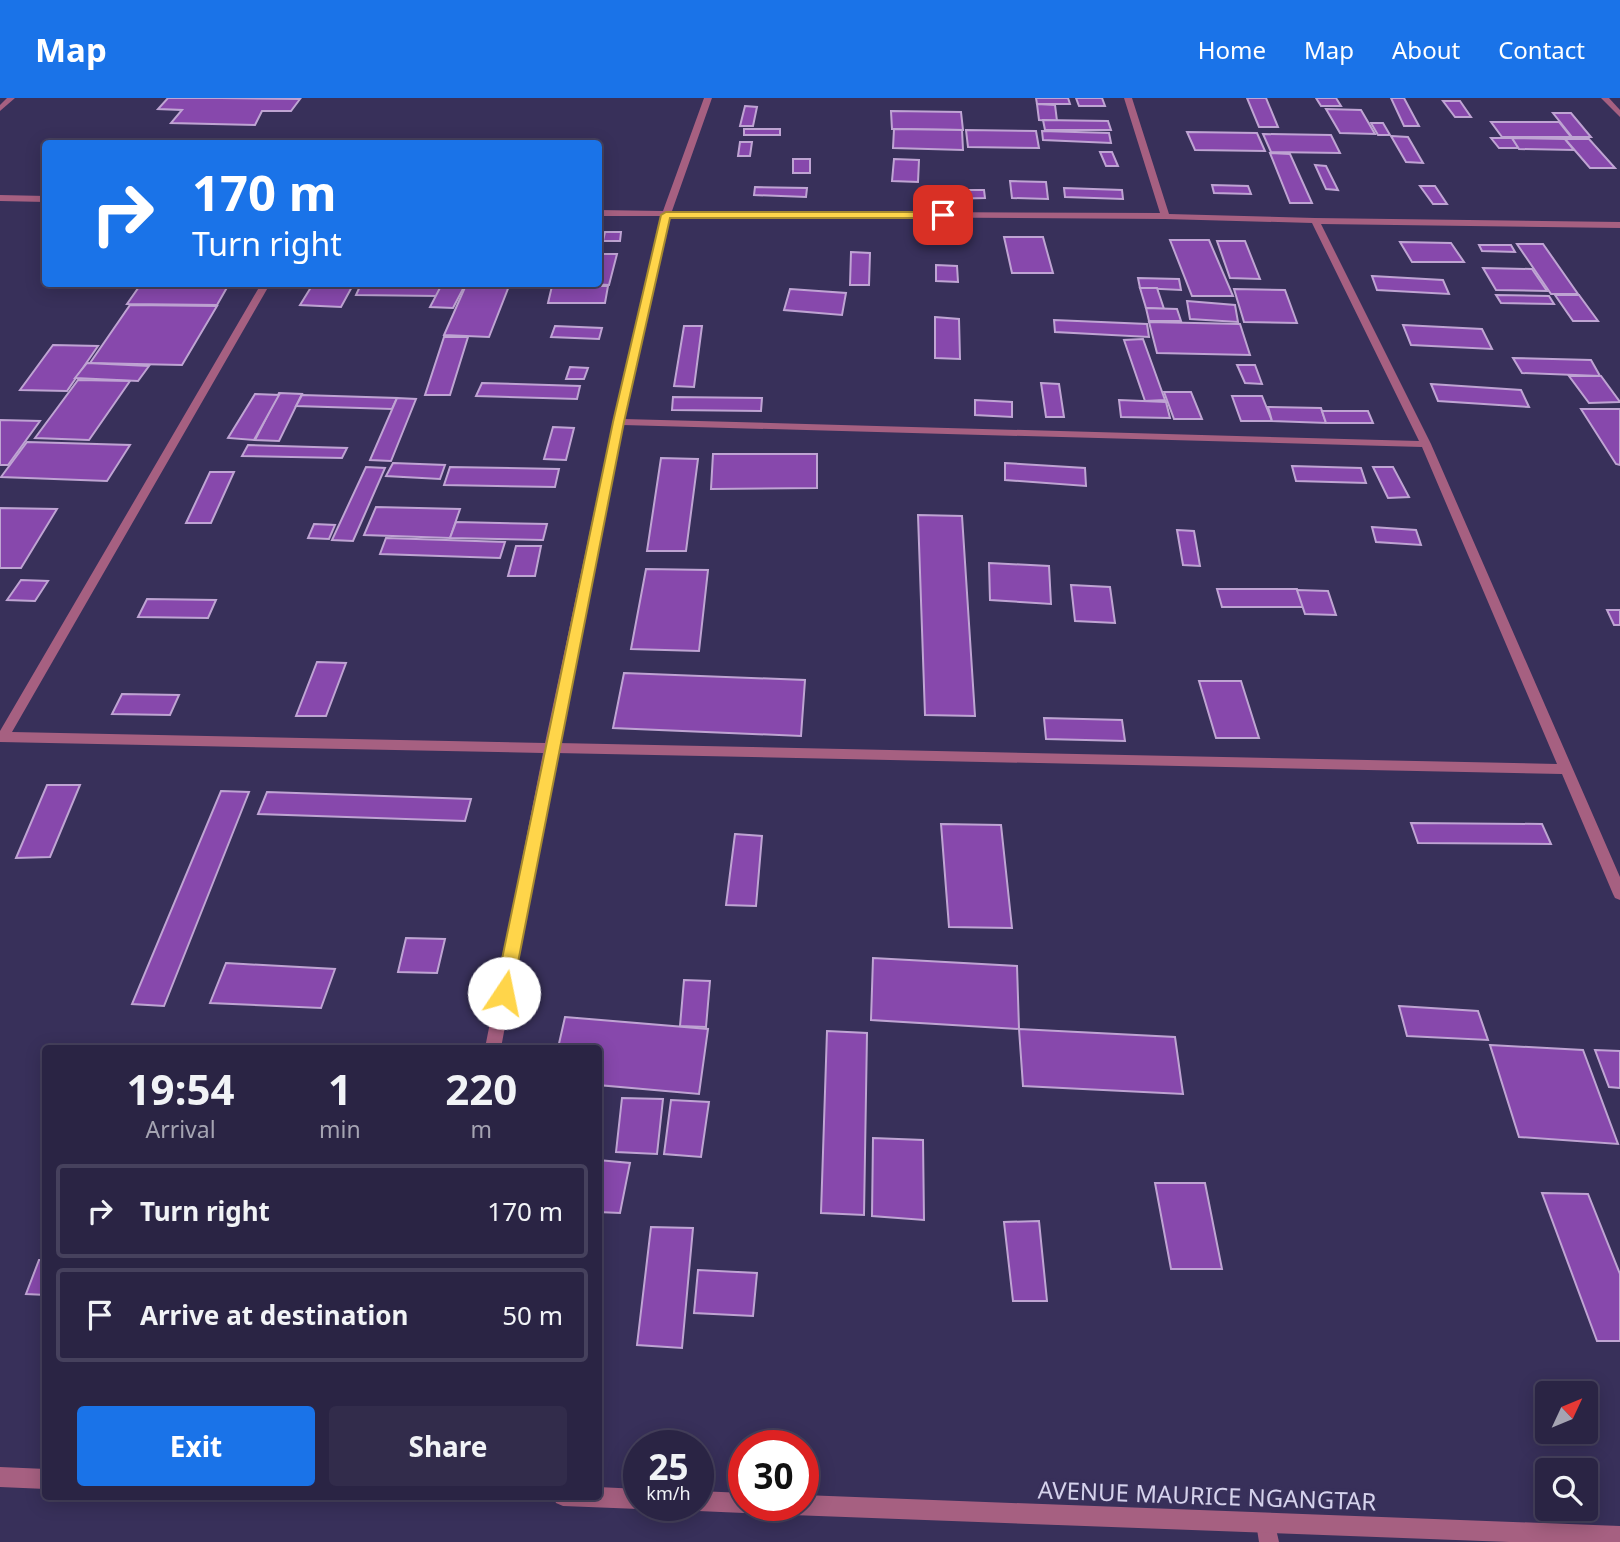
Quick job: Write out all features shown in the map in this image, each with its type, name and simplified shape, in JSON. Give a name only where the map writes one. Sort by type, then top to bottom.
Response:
[{"type":"street","points":[[0,109],[11,98]]},
{"type":"street","points":[[494,1045],[618,422],[666,215],[708,98]]},
{"type":"street","points":[[1128,98],[1165,216]]},
{"type":"street","points":[[1605,98],[1620,115]]},
{"type":"street","points":[[0,198],[42,199]]},
{"type":"street","points":[[602,213],[1165,216],[1620,225]]},
{"type":"street","points":[[1315,221],[1426,444],[1620,894]]},
{"type":"street","points":[[264,287],[1,737],[1564,769]]},
{"type":"street","points":[[618,422],[1426,444]]},
{"type":"street","points":[[0,1477],[42,1479]]},
{"type":"street","points":[[602,1498],[623,1498]]},
{"type":"street","name":"AVENUE MAURICE NGANGTAR","points":[[819,1507],[1268,1532],[1620,1536]]},
{"type":"building","points":[[168,98],[300,99],[291,111],[262,111],[255,125],[171,123],[182,110],[158,109]]},
{"type":"building","points":[[1036,98],[1068,98],[1070,104],[1037,104]]},
{"type":"building","points":[[1076,98],[1102,98],[1105,106],[1079,106]]},
{"type":"building","points":[[1247,98],[1266,98],[1278,127],[1259,127]]},
{"type":"building","points":[[1316,98],[1336,98],[1341,106],[1321,106]]},
{"type":"building","points":[[1391,98],[1404,98],[1419,126],[1404,126]]},
{"type":"building","points":[[1443,101],[1460,101],[1471,117],[1455,117]]},
{"type":"building","points":[[1037,104],[1055,105],[1057,121],[1039,120]]},
{"type":"building","points":[[745,106],[757,107],[753,126],[740,126]]},
{"type":"building","points":[[1326,109],[1361,110],[1375,134],[1340,133]]},
{"type":"building","points":[[891,111],[961,112],[963,130],[892,129]]},
{"type":"building","points":[[1553,113],[1571,113],[1591,137],[1572,137]]},
{"type":"building","points":[[1043,120],[1108,121],[1111,130],[1045,130]]},
{"type":"building","points":[[1491,122],[1559,122],[1571,137],[1502,137]]},
{"type":"building","points":[[1371,123],[1383,123],[1390,135],[1378,135]]},
{"type":"building","points":[[744,129],[780,129],[780,135],[744,135]]},
{"type":"building","points":[[894,129],[962,130],[963,150],[893,148]]},
{"type":"building","points":[[966,130],[1036,131],[1039,148],[968,147]]},
{"type":"building","points":[[1042,131],[1109,133],[1111,143],[1043,140]]},
{"type":"building","points":[[1187,132],[1257,133],[1265,151],[1195,150]]},
{"type":"building","points":[[1263,134],[1331,135],[1340,153],[1271,152]]},
{"type":"building","points":[[1391,136],[1408,137],[1423,163],[1406,162]]},
{"type":"building","points":[[1491,138],[1512,138],[1519,148],[1499,148]]},
{"type":"building","points":[[1512,138],[1565,139],[1574,150],[1519,149]]},
{"type":"building","points":[[1565,139],[1589,139],[1615,168],[1590,168]]},
{"type":"building","points":[[740,142],[752,142],[750,156],[738,156]]},
{"type":"building","points":[[1100,152],[1112,152],[1118,166],[1106,166]]},
{"type":"building","points":[[1270,153],[1290,154],[1312,203],[1290,203]]},
{"type":"building","points":[[793,159],[810,159],[810,173],[793,173]]},
{"type":"building","points":[[894,159],[919,160],[918,182],[892,181]]},
{"type":"building","points":[[1315,165],[1326,166],[1338,190],[1326,189]]},
{"type":"building","points":[[1010,181],[1046,182],[1048,199],[1012,198]]},
{"type":"building","points":[[1212,185],[1248,186],[1251,194],[1214,193]]},
{"type":"building","points":[[1420,186],[1435,186],[1447,204],[1433,204]]},
{"type":"building","points":[[755,187],[807,188],[806,197],[754,195]]},
{"type":"building","points":[[1064,188],[1122,190],[1123,199],[1065,197]]},
{"type":"building","points":[[945,190],[984,190],[985,198],[946,199]]},
{"type":"building","points":[[605,232],[621,232],[620,241],[603,241]]},
{"type":"building","points":[[1004,237],[1043,237],[1053,273],[1012,273]]},
{"type":"building","points":[[1170,240],[1209,240],[1233,296],[1192,296]]},
{"type":"building","points":[[1217,241],[1245,241],[1260,279],[1230,278]]},
{"type":"building","points":[[1400,242],[1451,243],[1464,262],[1412,262]]},
{"type":"building","points":[[1517,244],[1543,244],[1578,294],[1551,294]]},
{"type":"building","points":[[1479,245],[1511,245],[1515,252],[1482,251]]},
{"type":"building","points":[[851,252],[870,253],[869,285],[850,285]]},
{"type":"building","points":[[602,254],[617,254],[609,285],[602,285]]},
{"type":"building","points":[[936,265],[957,266],[958,282],[936,281]]},
{"type":"building","points":[[1483,268],[1532,269],[1547,291],[1496,290]]},
{"type":"building","points":[[1372,276],[1443,280],[1449,294],[1377,290]]},
{"type":"building","points":[[1138,278],[1179,279],[1181,290],[1140,288]]},
{"type":"building","points":[[608,286],[605,303],[548,303],[552,287]]},
{"type":"building","points":[[139,287],[227,287],[217,305],[127,304]]},
{"type":"building","points":[[311,287],[352,287],[341,307],[300,305]]},
{"type":"building","points":[[360,287],[441,287],[437,296],[356,295]]},
{"type":"building","points":[[440,287],[464,287],[453,308],[430,307]]},
{"type":"building","points":[[465,287],[509,287],[489,337],[444,335]]},
{"type":"building","points":[[1140,288],[1157,288],[1164,309],[1146,308]]},
{"type":"building","points":[[790,289],[846,293],[842,315],[784,310]]},
{"type":"building","points":[[1234,289],[1285,290],[1297,323],[1244,322]]},
{"type":"building","points":[[1496,295],[1549,296],[1554,304],[1501,303]]},
{"type":"building","points":[[1555,295],[1579,295],[1598,321],[1573,321]]},
{"type":"building","points":[[1187,301],[1235,305],[1238,322],[1190,319]]},
{"type":"building","points":[[130,305],[217,306],[182,365],[90,363]]},
{"type":"building","points":[[1146,308],[1177,309],[1181,321],[1149,321]]},
{"type":"building","points":[[935,317],[959,319],[960,359],[935,358]]},
{"type":"building","points":[[1054,320],[1147,324],[1149,337],[1055,332]]},
{"type":"building","points":[[1149,322],[1240,324],[1250,355],[1157,353]]},
{"type":"building","points":[[1403,325],[1482,329],[1492,349],[1411,345]]},
{"type":"building","points":[[555,326],[602,328],[599,339],[551,337]]},
{"type":"building","points":[[684,326],[702,326],[694,387],[674,386]]},
{"type":"building","points":[[444,337],[468,337],[450,395],[425,395]]},
{"type":"building","points":[[1143,339],[1165,400],[1145,401],[1124,340]]},
{"type":"building","points":[[53,345],[98,346],[67,391],[20,390]]},
{"type":"building","points":[[1513,358],[1591,360],[1600,376],[1522,373]]},
{"type":"building","points":[[87,363],[149,366],[138,381],[75,378]]},
{"type":"building","points":[[1237,365],[1255,365],[1262,384],[1245,383]]},
{"type":"building","points":[[570,367],[588,368],[584,379],[566,379]]},
{"type":"building","points":[[1569,376],[1601,376],[1620,402],[1589,403]]},
{"type":"building","points":[[78,380],[130,381],[89,440],[35,438]]},
{"type":"building","points":[[482,383],[580,386],[577,399],[476,396]]},
{"type":"building","points":[[1041,383],[1059,384],[1064,417],[1046,417]]},
{"type":"building","points":[[1431,384],[1521,390],[1529,407],[1438,401]]},
{"type":"building","points":[[1164,392],[1191,392],[1202,419],[1174,419]]},
{"type":"building","points":[[279,393],[302,394],[279,441],[255,440]]},
{"type":"building","points":[[255,394],[279,395],[254,440],[228,438]]},
{"type":"building","points":[[302,395],[397,398],[392,409],[296,406]]},
{"type":"building","points":[[1232,396],[1262,396],[1272,421],[1241,421]]},
{"type":"building","points":[[673,397],[762,398],[761,411],[672,410]]},
{"type":"building","points":[[397,398],[416,399],[391,461],[370,460]]},
{"type":"building","points":[[975,400],[1012,402],[1012,417],[975,415]]},
{"type":"building","points":[[1119,400],[1166,402],[1170,418],[1121,417]]},
{"type":"building","points":[[1268,407],[1321,408],[1326,423],[1272,421]]},
{"type":"building","points":[[1581,409],[1620,409],[1620,465],[1616,464]]},
{"type":"building","points":[[1322,411],[1368,411],[1373,423],[1326,423]]},
{"type":"building","points":[[0,420],[40,421],[8,465],[0,465]]},
{"type":"building","points":[[553,427],[574,428],[566,460],[544,459]]},
{"type":"building","points":[[27,442],[130,445],[107,481],[1,477]]},
{"type":"building","points":[[248,445],[347,448],[342,458],[242,456]]},
{"type":"building","points":[[713,454],[817,454],[817,488],[711,489]]},
{"type":"building","points":[[661,458],[698,459],[686,551],[647,551]]},
{"type":"building","points":[[393,463],[445,465],[440,479],[386,476]]},
{"type":"building","points":[[1005,463],[1085,468],[1086,486],[1005,480]]},
{"type":"building","points":[[1292,466],[1361,468],[1366,483],[1296,481]]},
{"type":"building","points":[[366,467],[385,468],[353,541],[332,540]]},
{"type":"building","points":[[450,467],[559,469],[555,487],[444,485]]},
{"type":"building","points":[[1373,467],[1393,467],[1409,497],[1388,498]]},
{"type":"building","points":[[210,472],[234,472],[211,523],[186,523]]},
{"type":"building","points":[[376,507],[460,509],[450,538],[364,535]]},
{"type":"building","points":[[0,508],[57,509],[21,568],[0,568]]},
{"type":"building","points":[[918,515],[962,516],[975,716],[925,715]]},
{"type":"building","points":[[456,522],[547,524],[543,540],[450,538]]},
{"type":"building","points":[[314,524],[335,525],[329,539],[308,538]]},
{"type":"building","points":[[1372,527],[1416,530],[1421,545],[1376,542]]},
{"type":"building","points":[[1177,530],[1194,531],[1200,566],[1183,565]]},
{"type":"building","points":[[386,538],[505,542],[500,558],[380,554]]},
{"type":"building","points":[[516,546],[541,546],[535,576],[508,576]]},
{"type":"building","points":[[989,563],[1049,566],[1051,604],[990,600]]},
{"type":"building","points":[[646,569],[708,570],[699,651],[631,649]]},
{"type":"building","points":[[21,580],[48,581],[35,601],[7,600]]},
{"type":"building","points":[[1071,585],[1110,587],[1115,623],[1075,621]]},
{"type":"building","points":[[1217,589],[1297,589],[1304,607],[1222,607]]},
{"type":"building","points":[[1297,590],[1328,591],[1336,615],[1305,614]]},
{"type":"building","points":[[147,599],[216,600],[208,618],[138,617]]},
{"type":"building","points":[[1607,610],[1620,610],[1620,625],[1614,625]]},
{"type":"building","points":[[317,662],[346,663],[326,716],[296,716]]},
{"type":"building","points":[[624,673],[805,680],[801,736],[613,728]]},
{"type":"building","points":[[1199,681],[1241,681],[1259,738],[1216,738]]},
{"type":"building","points":[[122,694],[179,695],[170,715],[112,714]]},
{"type":"building","points":[[1044,718],[1122,720],[1125,741],[1046,739]]},
{"type":"building","points":[[47,785],[80,785],[50,857],[16,858]]},
{"type":"building","points":[[221,791],[249,792],[164,1006],[132,1004]]},
{"type":"building","points":[[267,792],[471,799],[465,821],[258,814]]},
{"type":"building","points":[[1411,823],[1542,824],[1551,844],[1418,843]]},
{"type":"building","points":[[941,824],[1001,825],[1012,928],[949,927]]},
{"type":"building","points":[[735,834],[762,836],[756,906],[726,905]]},
{"type":"building","points":[[406,938],[445,939],[437,973],[398,972]]},
{"type":"building","points":[[873,958],[1017,966],[1019,1029],[871,1020]]},
{"type":"building","points":[[226,963],[335,969],[321,1008],[210,1003]]},
{"type":"building","points":[[684,980],[710,981],[706,1027],[680,1026]]},
{"type":"building","points":[[1399,1006],[1478,1011],[1488,1040],[1407,1036]]},
{"type":"building","points":[[565,1017],[708,1029],[699,1094],[602,1085],[602,1045],[559,1045]]},
{"type":"building","points":[[1019,1029],[1175,1037],[1183,1094],[1023,1086]]},
{"type":"building","points":[[827,1031],[867,1033],[864,1215],[821,1213]]},
{"type":"building","points":[[1490,1045],[1583,1050],[1618,1144],[1519,1137]]},
{"type":"building","points":[[1595,1050],[1620,1051],[1620,1088],[1609,1087]]},
{"type":"building","points":[[622,1098],[663,1099],[657,1154],[616,1152]]},
{"type":"building","points":[[671,1100],[709,1102],[701,1157],[664,1154]]},
{"type":"building","points":[[873,1138],[923,1140],[924,1220],[872,1216]]},
{"type":"building","points":[[602,1160],[630,1163],[620,1213],[602,1212]]},
{"type":"building","points":[[1155,1183],[1205,1183],[1222,1269],[1171,1269]]},
{"type":"building","points":[[1542,1193],[1588,1194],[1620,1274],[1620,1341],[1597,1341]]},
{"type":"building","points":[[1039,1221],[1047,1301],[1013,1301],[1004,1222]]},
{"type":"building","points":[[651,1227],[693,1228],[682,1348],[637,1345]]},
{"type":"building","points":[[39,1260],[42,1260],[42,1295],[26,1294]]},
{"type":"building","points":[[698,1270],[757,1273],[753,1316],[694,1313]]},
{"type":"route","points":[[504,993],[618,422],[666,215],[943,215]]}]
